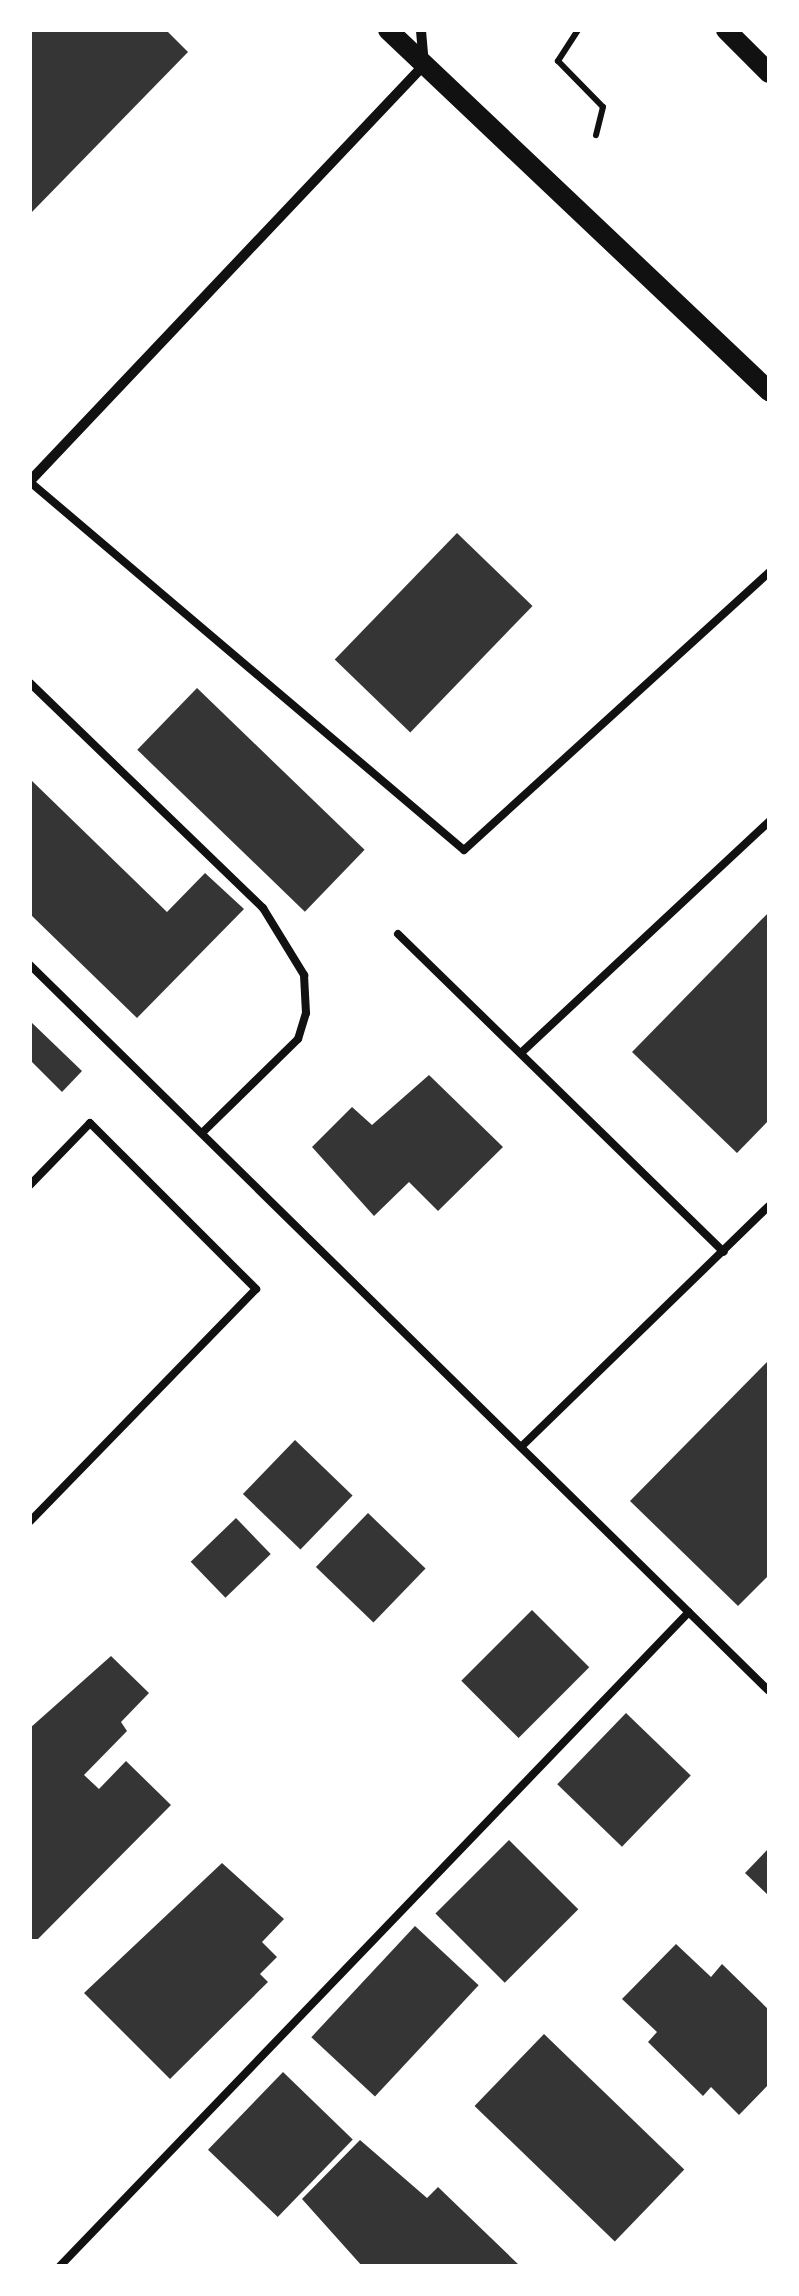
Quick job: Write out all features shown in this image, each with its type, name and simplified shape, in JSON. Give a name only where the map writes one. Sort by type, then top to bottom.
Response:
[{"type":"main road","points":[[388,30],[769,391]]},
{"type":"main road","points":[[726,30],[769,73]]},
{"type":"street","points":[[30,482],[424,66],[422,30]]},
{"type":"lane","points":[[30,482],[464,850],[769,572]]},
{"type":"lane","points":[[30,683],[262,908],[304,976],[306,1013],[298,1039],[202,1133]]},
{"type":"lane","points":[[522,1052],[769,822]]},
{"type":"lane","points":[[398,934],[724,1252]]},
{"type":"lane","points":[[30,966],[769,1691]]},
{"type":"lane","points":[[30,1185],[90,1124],[256,1290],[30,1521]]},
{"type":"lane","points":[[521,1447],[769,1206]]},
{"type":"lane","points":[[60,2266],[689,1612]]},
{"type":"path","points":[[578,30],[558,61],[603,107],[596,134]]},
{"type":"building","points":[[30,30],[166,30],[188,52],[30,214]]},
{"type":"building","points":[[457,533],[533,606],[410,733],[335,660]]},
{"type":"building","points":[[197,688],[365,850],[305,912],[137,750]]},
{"type":"building","points":[[30,779],[167,912],[205,873],[244,909],[137,1018],[30,914]]},
{"type":"building","points":[[769,912],[769,1120],[737,1153],[632,1052]]},
{"type":"building","points":[[30,1021],[82,1071],[62,1092],[30,1060]]},
{"type":"building","points":[[429,1075],[503,1147],[438,1211],[409,1182],[374,1216],[312,1147],[352,1107],[372,1125]]},
{"type":"building","points":[[769,1360],[769,1575],[738,1606],[630,1501]]},
{"type":"building","points":[[295,1440],[353,1496],[300,1550],[243,1494]]},
{"type":"building","points":[[368,1513],[426,1569],[373,1623],[316,1567]]},
{"type":"building","points":[[236,1518],[271,1554],[225,1598],[191,1562]]},
{"type":"building","points":[[532,1610],[589,1667],[519,1738],[461,1681]]},
{"type":"building","points":[[111,1656],[149,1693],[121,1722],[127,1731],[84,1775],[99,1789],[126,1761],[171,1805],[38,1939],[30,1939],[30,1728]]},
{"type":"building","points":[[626,1713],[691,1776],[622,1847],[557,1784]]},
{"type":"building","points":[[509,1840],[578,1909],[505,1983],[435,1914]]},
{"type":"building","points":[[769,1848],[769,1896],[745,1873]]},
{"type":"building","points":[[222,1863],[284,1919],[262,1942],[277,1957],[260,1974],[268,1982],[170,2079],[84,1993]]},
{"type":"building","points":[[415,1926],[479,1985],[375,2096],[311,2037]]},
{"type":"building","points":[[676,1944],[711,1977],[722,1964],[769,2010],[769,2084],[739,2115],[711,2087],[703,2096],[648,2042],[657,2032],[622,1999]]},
{"type":"building","points":[[544,2034],[684,2169],[615,2241],[475,2106]]},
{"type":"building","points":[[283,2072],[353,2139],[278,2217],[208,2150]]},
{"type":"building","points":[[360,2140],[427,2198],[438,2187],[520,2266],[362,2266],[302,2199]]}]
